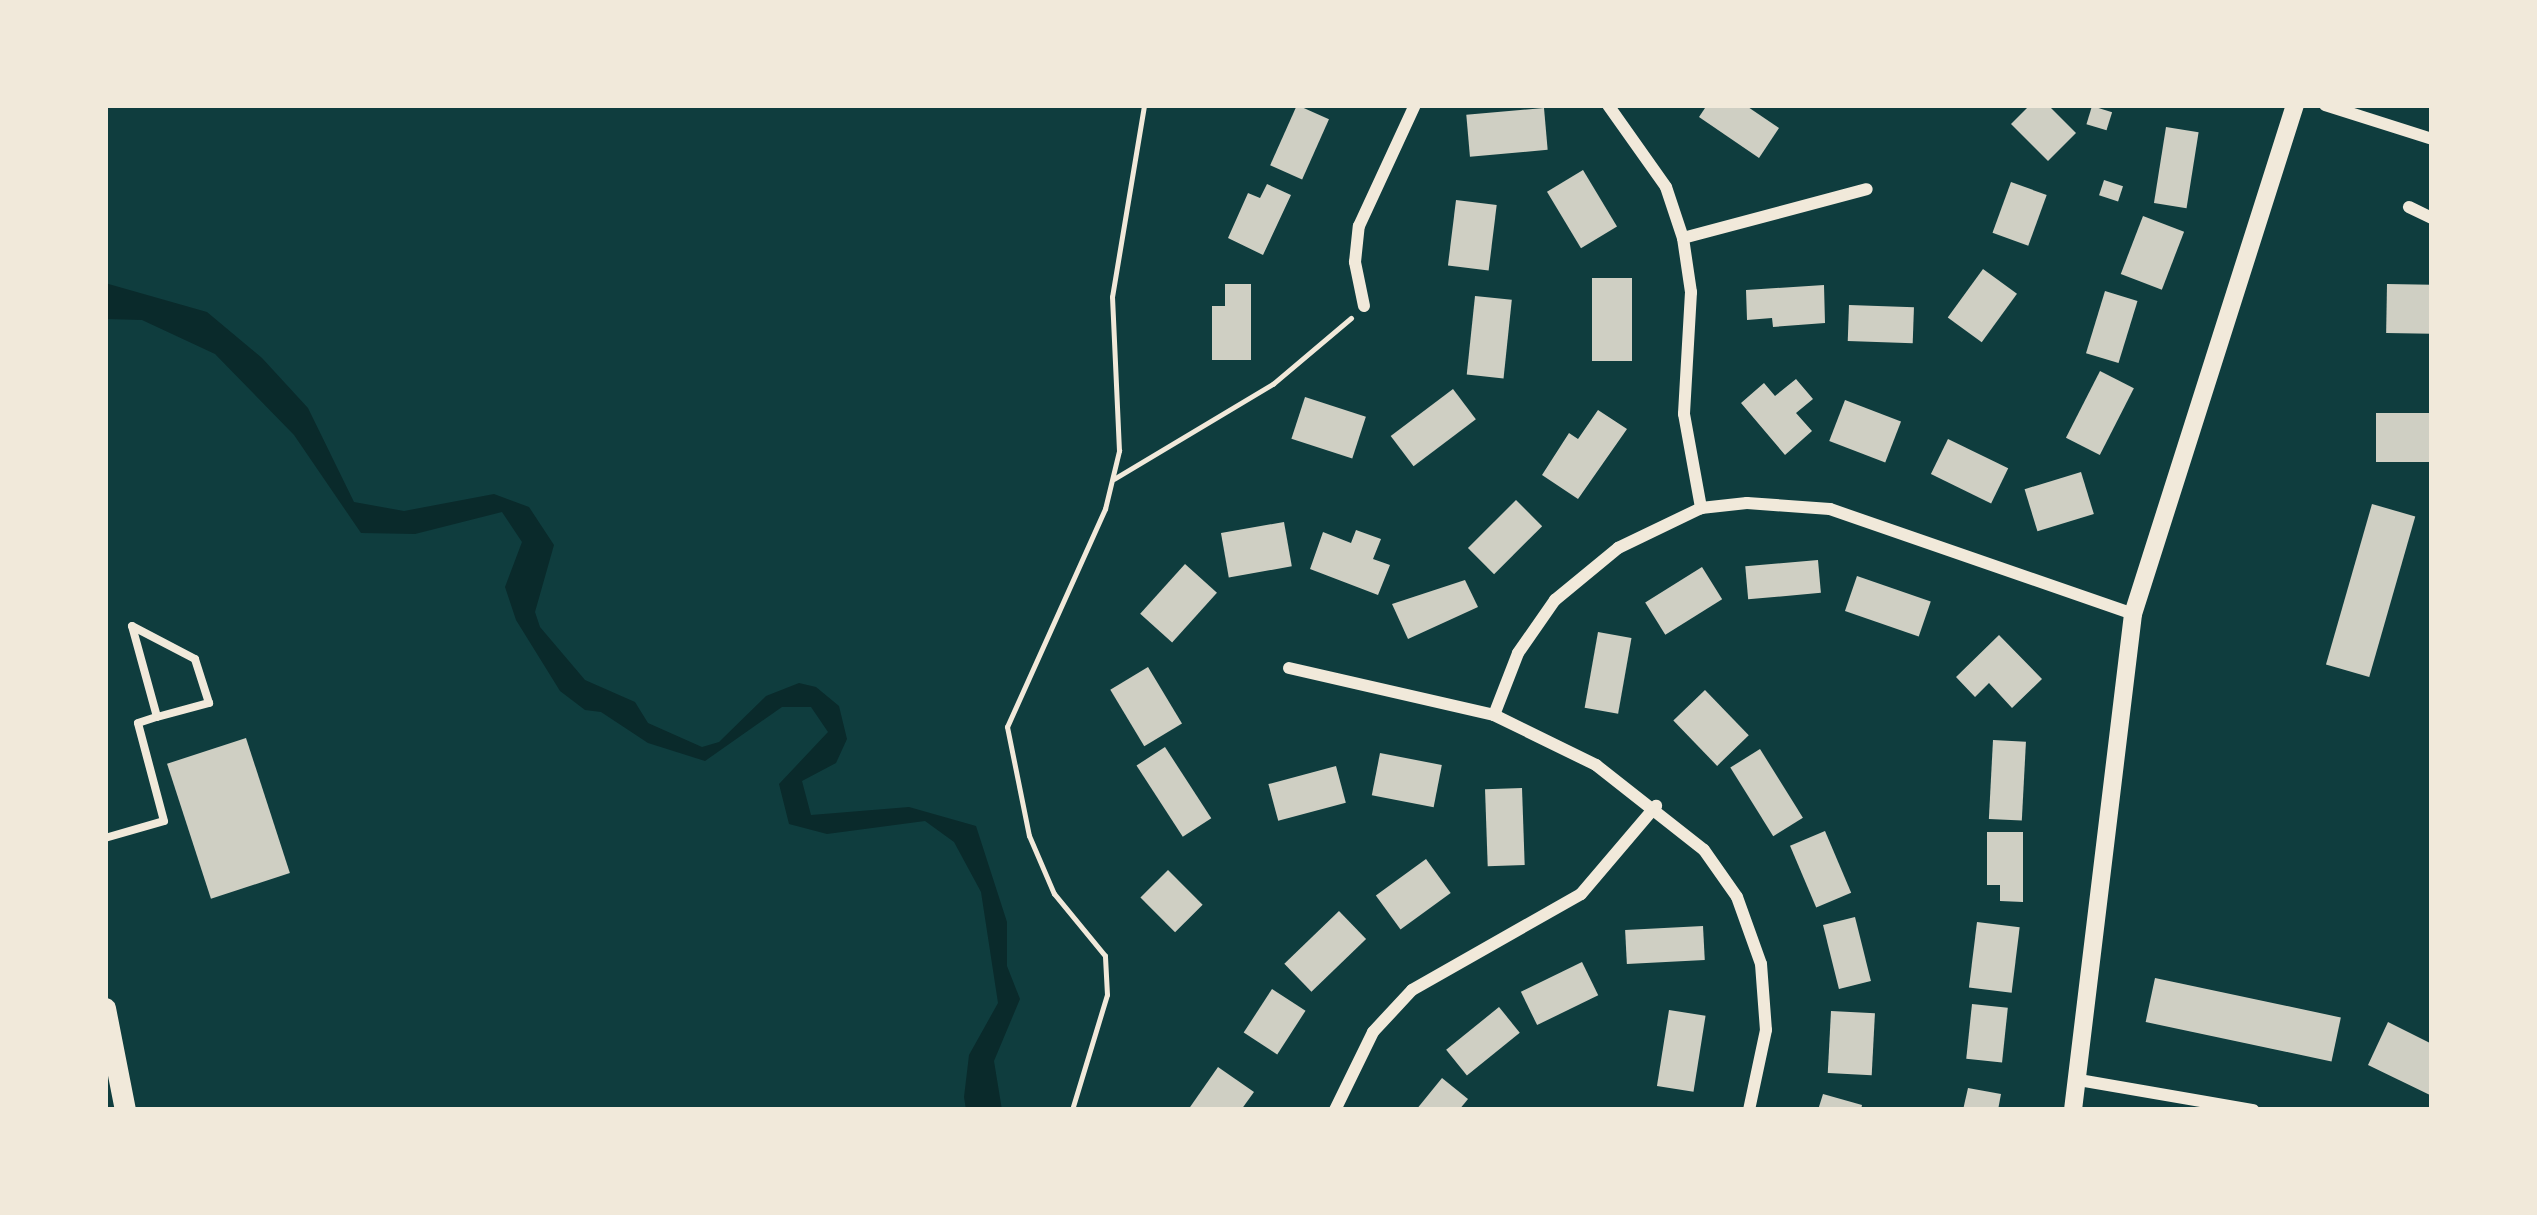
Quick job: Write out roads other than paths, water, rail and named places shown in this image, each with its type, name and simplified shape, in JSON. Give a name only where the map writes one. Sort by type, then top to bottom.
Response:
[{"type":"main road","points":[[105,1008],[125,1110]]},
{"type":"street","points":[[1364,306],[1355,262],[1359,226],[1415,105]]},
{"type":"street","points":[[1608,105],[1666,187],[1684,238],[1691,292],[1684,414],[1701,508]]},
{"type":"street","points":[[2072,1110],[2133,614],[2295,105]]},
{"type":"street","points":[[2325,105],[2432,139]]},
{"type":"street","points":[[1684,238],[1867,189]]},
{"type":"street","points":[[2409,207],[2432,218]]},
{"type":"street","points":[[1494,715],[1518,652],[1555,601],[1618,548],[1701,508],[1830,509],[2133,614]]},
{"type":"street","points":[[1289,668],[1494,715],[1656,806],[1717,866],[1752,932],[1766,1030],[1749,1110]]},
{"type":"street","points":[[1335,1110],[1373,1032],[1412,990],[1581,894],[1656,806]]},
{"type":"street","points":[[2079,1080],[2253,1110]]},
{"type":"lane","points":[[105,838],[164,820],[138,723],[157,718],[209,703],[195,659],[132,626],[157,718]]},
{"type":"water","points":[[105,283],[207,312],[262,358],[308,408],[354,502],[404,511],[494,494],[529,507],[554,545],[535,612],[540,627],[585,680],[635,702],[648,723],[702,747],[719,742],[766,696],[799,683],[816,687],[839,706],[847,739],[836,763],[802,781],[811,815],[909,807],[976,826],[1007,922],[1007,966],[1020,999],[994,1061],[1002,1110],[966,1110],[964,1097],[969,1055],[998,1003],[981,892],[954,842],[925,821],[827,834],[789,824],[779,784],[828,732],[811,707],[782,707],[705,761],[648,743],[601,712],[585,710],[560,691],[516,620],[505,587],[522,542],[502,512],[415,534],[361,533],[294,435],[215,354],[142,320],[105,319]]}]
